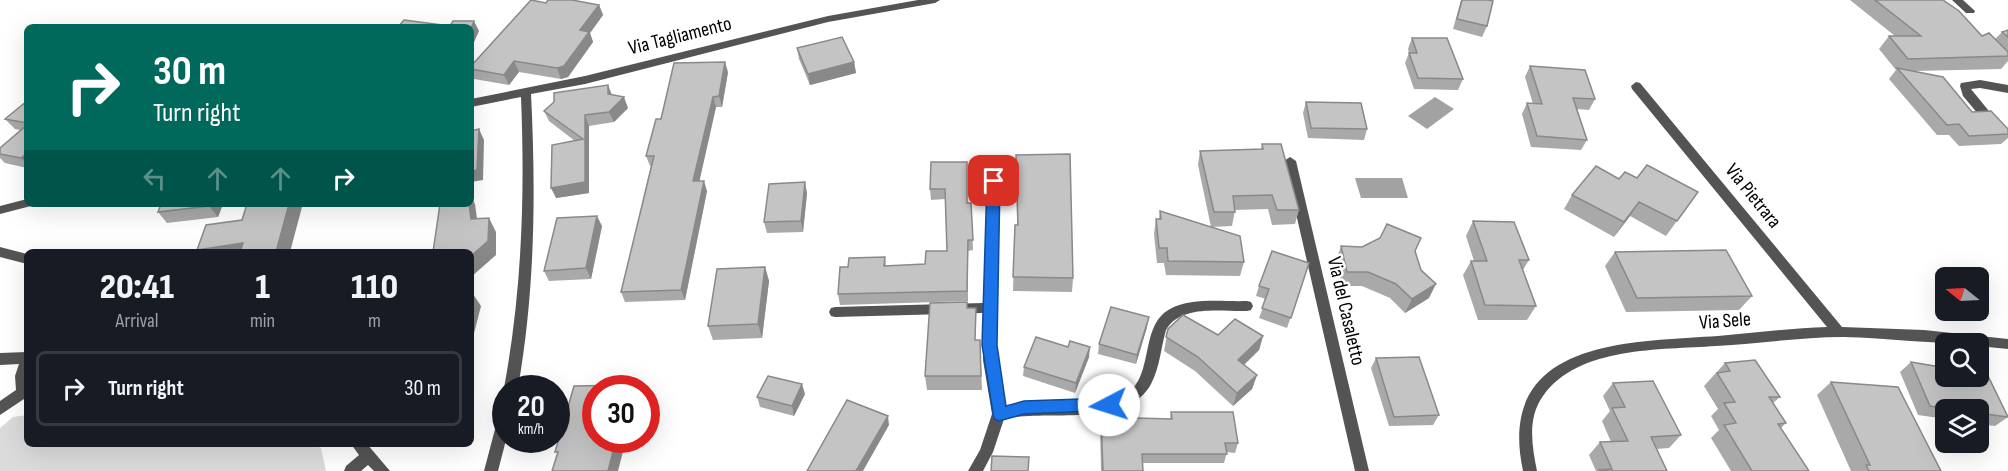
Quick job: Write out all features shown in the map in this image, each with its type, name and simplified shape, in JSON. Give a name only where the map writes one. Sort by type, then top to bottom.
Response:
[{"type":"street","name":"Via Tagliamento","points":[[474,103],[828,20],[935,0]]},
{"type":"street","points":[[1957,0],[1970,11]]},
{"type":"street","points":[[1993,124],[1967,93],[1965,86],[1980,84],[2008,89]]},
{"type":"street","name":"Via Pietrara","points":[[1636,86],[1839,332]]},
{"type":"street","points":[[513,375],[520,332],[525,250],[526,92]]},
{"type":"street","name":"Via del Casaletto","points":[[1290,161],[1362,471]]},
{"type":"street","points":[[975,471],[986,452],[999,414],[991,369],[990,308],[994,181]]},
{"type":"street","points":[[0,210],[24,204]]},
{"type":"street","points":[[0,252],[24,258]]},
{"type":"street","points":[[999,414],[1024,408],[1101,406],[1130,399],[1147,379],[1160,330],[1168,316],[1187,309],[1247,306]]},
{"type":"street","points":[[835,312],[990,308]]},
{"type":"street","name":"Via Sele","points":[[1530,471],[1524,439],[1530,405],[1549,381],[1574,364],[1606,354],[1650,346],[1839,332],[2008,344]]},
{"type":"street","points":[[0,359],[24,359]]},
{"type":"street","points":[[24,369],[22,376],[24,385]]},
{"type":"street","points":[[0,409],[24,391]]},
{"type":"street","points":[[361,447],[383,471]]},
{"type":"street","points":[[491,471],[496,453]]},
{"type":"street","points":[[351,471],[369,456]]},
{"type":"shaded area","points":[[1435,97],[1454,109],[1427,129],[1408,116]]},
{"type":"shaded area","points":[[1355,178],[1402,178],[1408,198],[1361,198]]},
{"type":"shaded area","points":[[24,415],[24,447],[319,447],[321,448],[326,471],[0,471],[0,428],[13,417]]},
{"type":"building","points":[[531,0],[546,3],[548,0],[572,0],[599,5],[580,30],[589,32],[564,66],[557,68],[514,61],[504,75],[474,70],[474,63]]},
{"type":"building","points":[[1462,0],[1493,1],[1487,26],[1457,19]]},
{"type":"building","points":[[1875,0],[1943,0],[1959,11],[1982,36],[1989,33],[2008,52],[2008,56],[1908,59],[1889,36],[1921,36]]},
{"type":"building","points":[[404,20],[435,24],[401,24]]},
{"type":"building","points":[[453,21],[474,21],[473,24],[451,24]]},
{"type":"building","points":[[842,37],[854,62],[808,74],[797,48]]},
{"type":"building","points":[[1412,38],[1447,38],[1463,79],[1418,78],[1409,53],[1417,53]]},
{"type":"building","points":[[725,62],[719,96],[713,97],[693,181],[704,181],[681,290],[621,292],[654,156],[646,156],[656,119],[661,119],[674,63]]},
{"type":"building","points":[[1530,66],[1585,70],[1595,99],[1573,98],[1587,140],[1537,136],[1527,103],[1542,104]]},
{"type":"building","points":[[1897,68],[1943,77],[1972,112],[1991,111],[2008,129],[2008,134],[1969,136],[1959,124],[1947,125]]},
{"type":"building","points":[[608,85],[608,94],[624,97],[609,112],[585,115],[585,182],[551,188],[552,145],[583,139],[544,111],[554,102],[554,93]]},
{"type":"building","points":[[1306,102],[1361,103],[1367,129],[1311,128]]},
{"type":"building","points":[[24,103],[24,122],[5,119]]},
{"type":"building","points":[[24,128],[24,156],[21,158],[0,154],[0,148]]},
{"type":"building","points":[[479,129],[477,170],[474,170],[474,130]]},
{"type":"building","points":[[1262,144],[1281,144],[1299,210],[1277,210],[1272,195],[1233,196],[1235,212],[1214,212],[1200,151],[1263,149]]},
{"type":"building","points":[[1070,154],[1073,278],[1013,277],[1015,225],[1018,225],[1016,155]]},
{"type":"building","points":[[931,162],[967,162],[967,203],[971,203],[973,240],[968,240],[967,291],[838,294],[840,267],[848,267],[849,258],[885,257],[884,266],[925,264],[926,251],[947,251],[945,189],[930,189]]},
{"type":"building","points":[[1647,165],[1698,192],[1677,221],[1639,202],[1624,222],[1572,195],[1596,166],[1619,179],[1625,172],[1637,178]]},
{"type":"building","points":[[805,182],[801,221],[764,222],[769,184]]},
{"type":"building","points":[[160,207],[200,207],[158,212]]},
{"type":"building","points":[[246,207],[288,207],[277,249],[241,249],[243,243],[197,249],[206,225],[242,220]]},
{"type":"building","points":[[440,207],[469,207],[471,219],[489,218],[488,241],[474,253],[474,249],[433,249]]},
{"type":"building","points":[[1160,211],[1240,236],[1244,262],[1168,261],[1167,248],[1159,248],[1156,219],[1161,219]]},
{"type":"building","points":[[597,216],[586,268],[544,271],[557,218]]},
{"type":"building","points":[[1473,221],[1514,222],[1529,260],[1519,260],[1536,306],[1485,305],[1471,261],[1487,261]]},
{"type":"building","points":[[1387,224],[1421,238],[1415,251],[1421,270],[1436,284],[1412,299],[1396,284],[1368,272],[1347,272],[1341,246],[1362,247],[1380,238]]},
{"type":"building","points":[[1726,250],[1752,296],[1637,298],[1615,252]]},
{"type":"building","points":[[1272,251],[1309,263],[1291,318],[1262,308],[1269,289],[1259,286]]},
{"type":"building","points":[[765,267],[758,324],[708,326],[717,269]]},
{"type":"building","points":[[967,302],[967,308],[976,308],[975,340],[980,340],[981,376],[925,376],[930,303]]},
{"type":"building","points":[[1111,307],[1149,317],[1137,355],[1099,344]]},
{"type":"building","points":[[1183,315],[1218,335],[1235,319],[1263,336],[1238,360],[1257,375],[1237,393],[1198,357],[1166,337],[1168,329]]},
{"type":"building","points":[[1036,337],[1068,347],[1070,341],[1090,347],[1076,383],[1024,367]]},
{"type":"building","points":[[1419,357],[1439,415],[1394,417],[1376,358]]},
{"type":"building","points":[[1755,360],[1780,397],[1769,397],[1786,423],[1778,424],[1809,471],[1752,471],[1724,425],[1736,423],[1724,403],[1735,402],[1717,373],[1730,371],[1725,363]]},
{"type":"building","points":[[1911,362],[1935,366],[1935,387],[1989,387],[1989,378],[2008,417],[1989,414],[1989,399],[1935,399],[1935,407],[1930,406]]},
{"type":"building","points":[[768,376],[802,384],[792,406],[757,397]]},
{"type":"building","points":[[1653,381],[1681,435],[1651,437],[1667,471],[1599,471],[1612,469],[1600,442],[1628,441],[1612,408],[1625,407],[1613,383]]},
{"type":"building","points":[[1831,382],[1898,387],[1941,471],[1869,471],[1866,465],[1870,465]]},
{"type":"building","points":[[574,386],[582,386],[582,453],[613,453],[608,471],[552,471],[558,453],[570,453],[570,400]]},
{"type":"building","points":[[847,400],[888,416],[856,471],[807,471]]},
{"type":"building","points":[[1171,412],[1233,412],[1238,443],[1225,443],[1227,454],[1142,454],[1143,471],[1103,471],[1101,417],[1172,419]]},
{"type":"building","points":[[992,456],[1029,457],[1028,471],[991,471]]},
{"type":"route","points":[[994,181],[990,230],[989,345],[999,414],[1024,408],[1081,408],[1109,405]]}]
